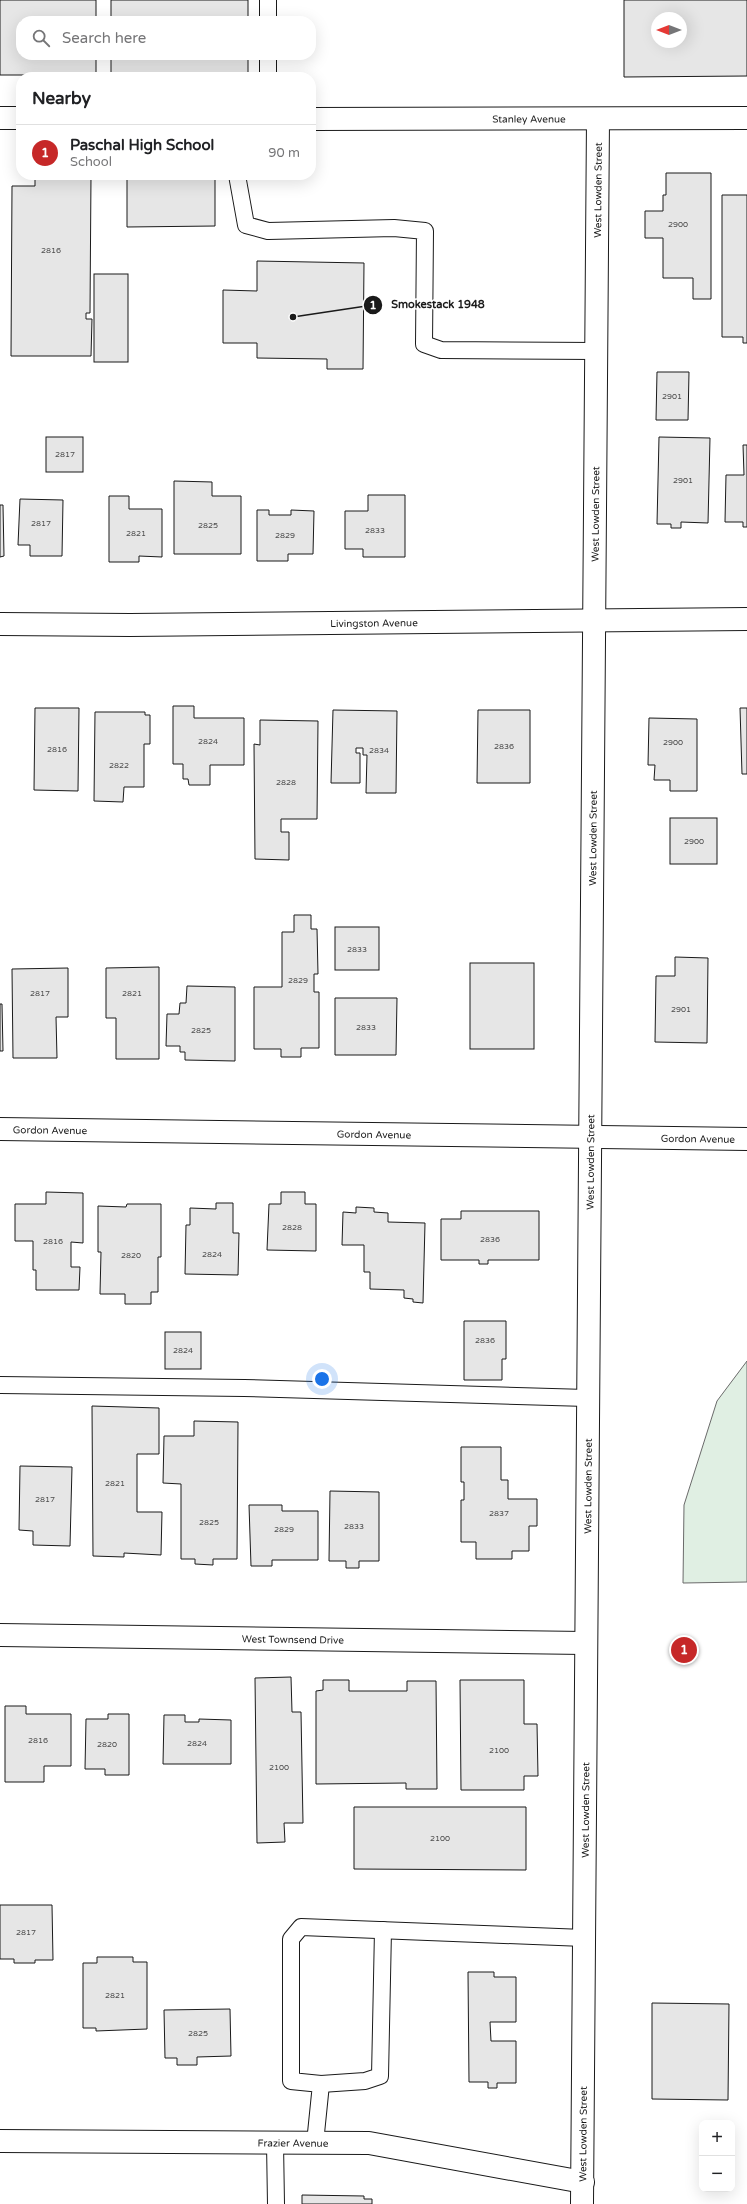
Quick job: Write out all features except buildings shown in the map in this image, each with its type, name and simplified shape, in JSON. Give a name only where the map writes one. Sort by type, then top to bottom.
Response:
[{"type":"street","points":[[0,118],[16,118]]},
{"type":"street","name":"Stanley Avenue","points":[[316,119],[747,118]]},
{"type":"street","name":"West Lowden Street","points":[[582,2204],[585,1643],[598,119]]},
{"type":"street","name":"Livingston Avenue","points":[[0,624],[130,625],[747,619]]},
{"type":"street","name":"Gordon Avenue","points":[[0,1129],[747,1139]]},
{"type":"street","name":"West Townsend Drive","points":[[0,1635],[585,1643]]},
{"type":"street","name":"Frazier Avenue","points":[[0,2141],[369,2143],[582,2182]]},
{"type":"lane","points":[[268,0],[268,16]]},
{"type":"lane","points":[[268,60],[268,72]]},
{"type":"lane","points":[[238,180],[246,225],[268,231],[394,228],[425,231],[424,344],[442,350],[596,351]]},
{"type":"lane","points":[[0,1385],[244,1388],[587,1398]]},
{"type":"lane","points":[[383,1930],[380,2076],[366,2081],[321,2084],[291,2081],[291,1939],[301,1927],[383,1930],[584,1938]]},
{"type":"lane","points":[[315,2143],[321,2084]]},
{"type":"lane","points":[[276,2143],[276,2204]]},
{"type":"green space","points":[[747,1361],[747,1582],[683,1583],[684,1505],[717,1401]]},
{"type":"place","name":"Smokestack 1948","points":[[293,317]]},
{"type":"place","name":"Paschal High School","points":[[684,1650]]}]
